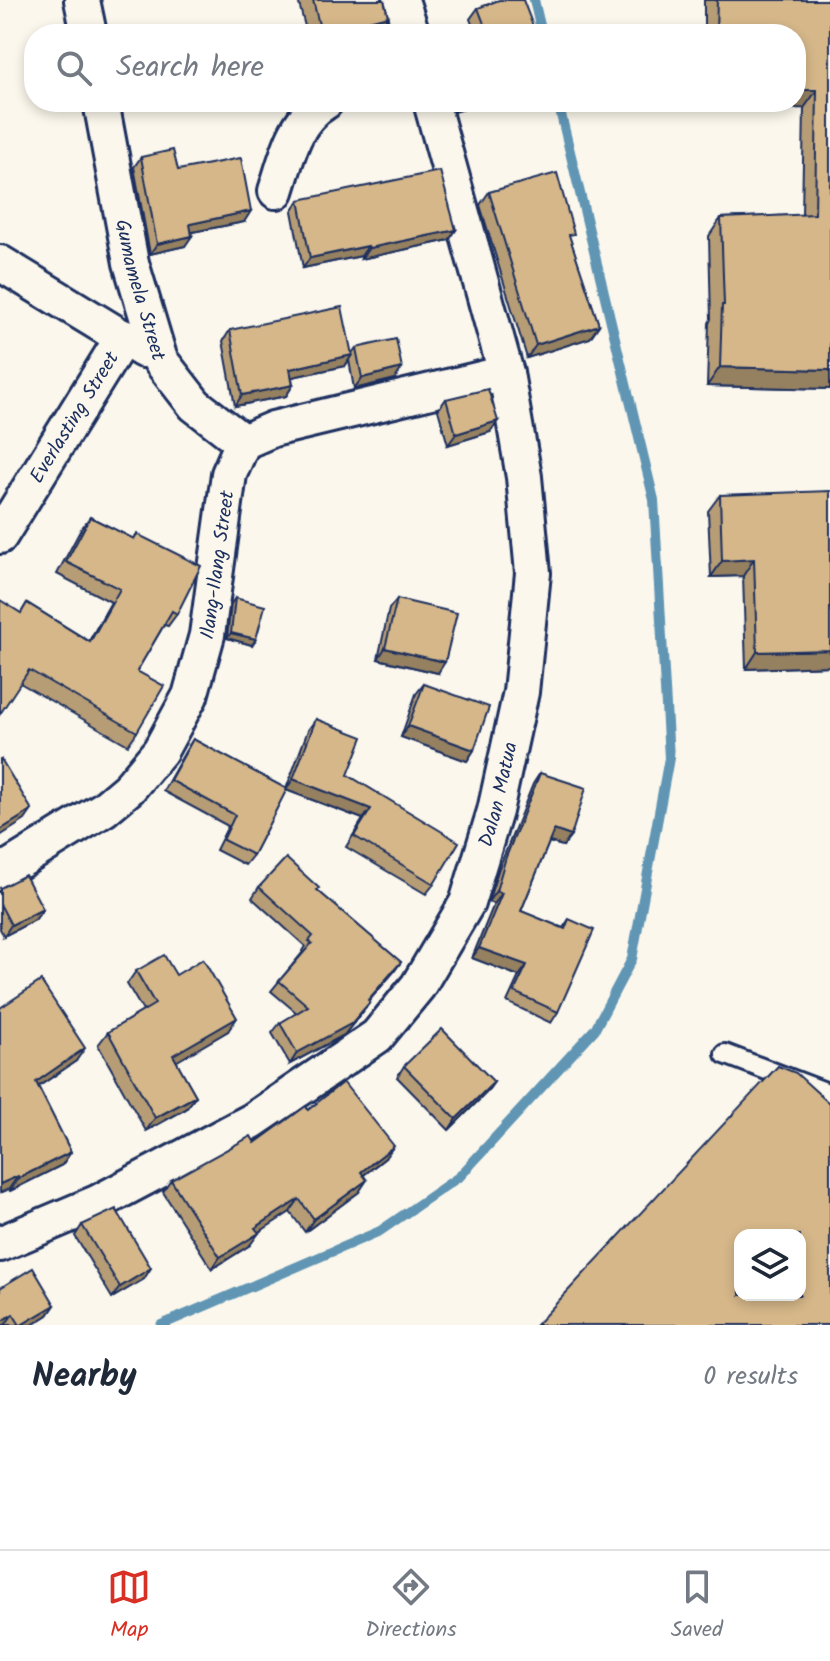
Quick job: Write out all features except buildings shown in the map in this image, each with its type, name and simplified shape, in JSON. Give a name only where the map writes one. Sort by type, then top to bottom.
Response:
[{"type":"street","points":[[82,0],[87,24]]},
{"type":"street","points":[[401,0],[409,24]]},
{"type":"street","name":"Gumamela Street","points":[[103,112],[131,263],[160,360],[195,405],[243,442]]},
{"type":"street","points":[[276,191],[299,127],[313,112]]},
{"type":"street","name":"Dalan Matua","points":[[0,1244],[97,1203],[252,1121],[377,1036],[418,986],[467,903],[495,811],[521,692],[533,573],[524,477],[506,373],[434,112]]},
{"type":"street","points":[[0,263],[160,360]]},
{"type":"street","name":"Everlasting Street","points":[[0,536],[123,337]]},
{"type":"street","points":[[243,442],[273,429],[506,373]]},
{"type":"street","name":"Ilang-Ilang Street","points":[[0,873],[104,809],[129,788],[160,751],[190,696],[203,650],[229,474],[243,442]]},
{"type":"lane","points":[[725,1054],[830,1094]]},
{"type":"waterway","points":[[534,0],[540,24]]},
{"type":"waterway","points":[[161,1325],[380,1231],[460,1176],[595,1029],[632,959],[669,758],[654,500],[560,112]]}]
